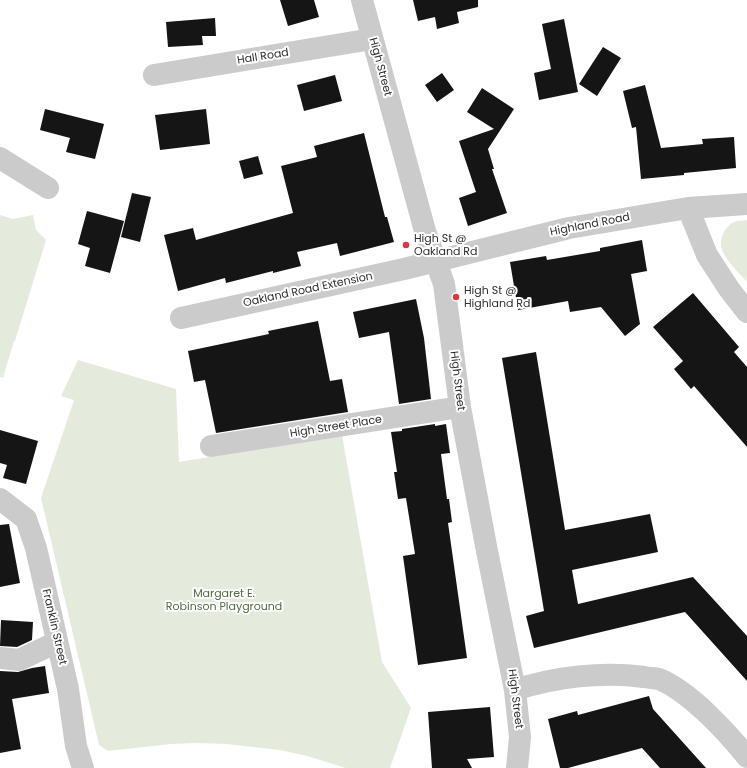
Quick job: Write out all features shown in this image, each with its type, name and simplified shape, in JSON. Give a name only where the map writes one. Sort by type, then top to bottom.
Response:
[{"type":"street","name":"High Street","points":[[362,0],[425,231],[444,284],[460,407],[515,690],[520,737],[517,768]]},
{"type":"street","name":"Hall Road","points":[[154,75],[372,39]]},
{"type":"street","points":[[0,158],[48,188]]},
{"type":"street","name":"Highland Road","points":[[436,261],[569,228],[688,208],[747,204]]},
{"type":"street","points":[[688,208],[707,255],[729,289],[747,312]]},
{"type":"street","name":"Oakland Road Extension","points":[[181,318],[436,261]]},
{"type":"street","name":"High Street Place","points":[[211,446],[460,407]]},
{"type":"street","name":"Franklin Street","points":[[0,499],[26,519],[36,548],[68,689],[76,746],[83,768]]},
{"type":"street","points":[[0,658],[19,660],[57,642]]},
{"type":"street","points":[[515,690],[533,684],[609,674],[658,679],[679,690],[704,711],[730,736],[747,757]]},
{"type":"green space","points":[[0,215],[13,219],[33,215],[36,230],[46,240],[3,378],[0,377]]},
{"type":"green space","points":[[747,220],[747,282],[727,260],[723,252],[721,239],[724,231],[730,225],[736,221]]},
{"type":"green space","name":"Margaret E. Robinson Playground","points":[[78,360],[176,389],[179,462],[342,435],[382,662],[411,708],[390,768],[346,768],[307,756],[280,750],[226,744],[171,744],[108,751],[99,745],[41,498],[74,400],[61,396]]},
{"type":"building","points":[[280,0],[314,0],[319,17],[288,26]]},
{"type":"building","points":[[413,0],[478,0],[478,7],[457,12],[459,23],[437,29],[435,17],[418,21]]},
{"type":"building","points":[[215,18],[216,36],[202,36],[203,45],[168,47],[166,22]]},
{"type":"building","points":[[564,19],[578,92],[539,100],[534,73],[551,69],[542,24]]},
{"type":"building","points":[[603,47],[621,58],[597,96],[579,84]]},
{"type":"building","points":[[442,73],[454,90],[437,102],[425,85]]},
{"type":"building","points":[[335,75],[342,101],[304,111],[297,85]]},
{"type":"building","points":[[645,85],[661,148],[703,144],[702,139],[734,137],[736,168],[641,179],[636,127],[632,128],[623,91]]},
{"type":"building","points":[[482,88],[514,109],[488,149],[494,169],[492,169],[507,213],[468,226],[459,198],[476,192],[459,141],[494,129],[467,112]]},
{"type":"building","points":[[45,109],[104,124],[95,159],[66,152],[70,138],[40,130]]},
{"type":"building","points":[[206,109],[210,144],[160,150],[155,115]]},
{"type":"building","points":[[364,133],[385,217],[387,217],[394,242],[340,256],[337,243],[297,252],[301,266],[273,273],[273,271],[226,283],[225,278],[178,291],[164,235],[193,228],[196,240],[293,213],[281,166],[317,157],[314,146]]},
{"type":"building","points":[[258,156],[263,174],[244,179],[239,161]]},
{"type":"building","points":[[132,193],[151,197],[140,242],[121,237]]},
{"type":"building","points":[[87,211],[124,221],[110,273],[85,266],[90,248],[78,244]]},
{"type":"building","points":[[642,240],[647,271],[631,274],[640,324],[625,336],[601,307],[570,312],[568,301],[518,310],[510,262],[546,256],[547,260],[600,251],[600,248]]},
{"type":"building","points":[[693,293],[739,347],[734,352],[747,367],[747,447],[694,386],[691,389],[674,369],[683,361],[653,327]]},
{"type":"building","points":[[416,299],[424,338],[431,399],[399,404],[389,332],[359,338],[353,312]]},
{"type":"building","points":[[318,321],[330,381],[342,379],[348,412],[216,433],[205,380],[194,382],[188,351],[269,334],[268,331]]},
{"type":"building","points":[[536,352],[565,530],[650,514],[658,552],[572,570],[578,604],[693,577],[747,636],[747,681],[685,612],[534,648],[526,616],[544,611],[502,358]]},
{"type":"building","points":[[435,424],[435,426],[446,424],[450,453],[441,454],[447,499],[449,499],[452,522],[448,523],[467,658],[418,665],[403,556],[415,554],[406,498],[398,499],[394,472],[397,472],[391,432]]},
{"type":"building","points":[[0,430],[38,441],[26,484],[3,478],[7,465],[0,463]]},
{"type":"building","points":[[9,524],[20,583],[0,587],[0,525]]},
{"type":"building","points":[[1,620],[33,622],[32,640],[17,647],[0,646]]},
{"type":"building","points":[[45,666],[49,693],[12,699],[21,749],[0,753],[0,671],[18,672]]},
{"type":"building","points":[[649,696],[653,709],[706,768],[660,768],[642,748],[568,768],[560,768],[548,719],[577,711],[578,715]]},
{"type":"building","points":[[490,707],[494,757],[467,759],[472,768],[432,768],[428,712]]},
{"type":"place","name":"High St @ Oakland Rd","points":[[406,245]]},
{"type":"place","name":"High St @ Highland Rd","points":[[456,297]]}]
